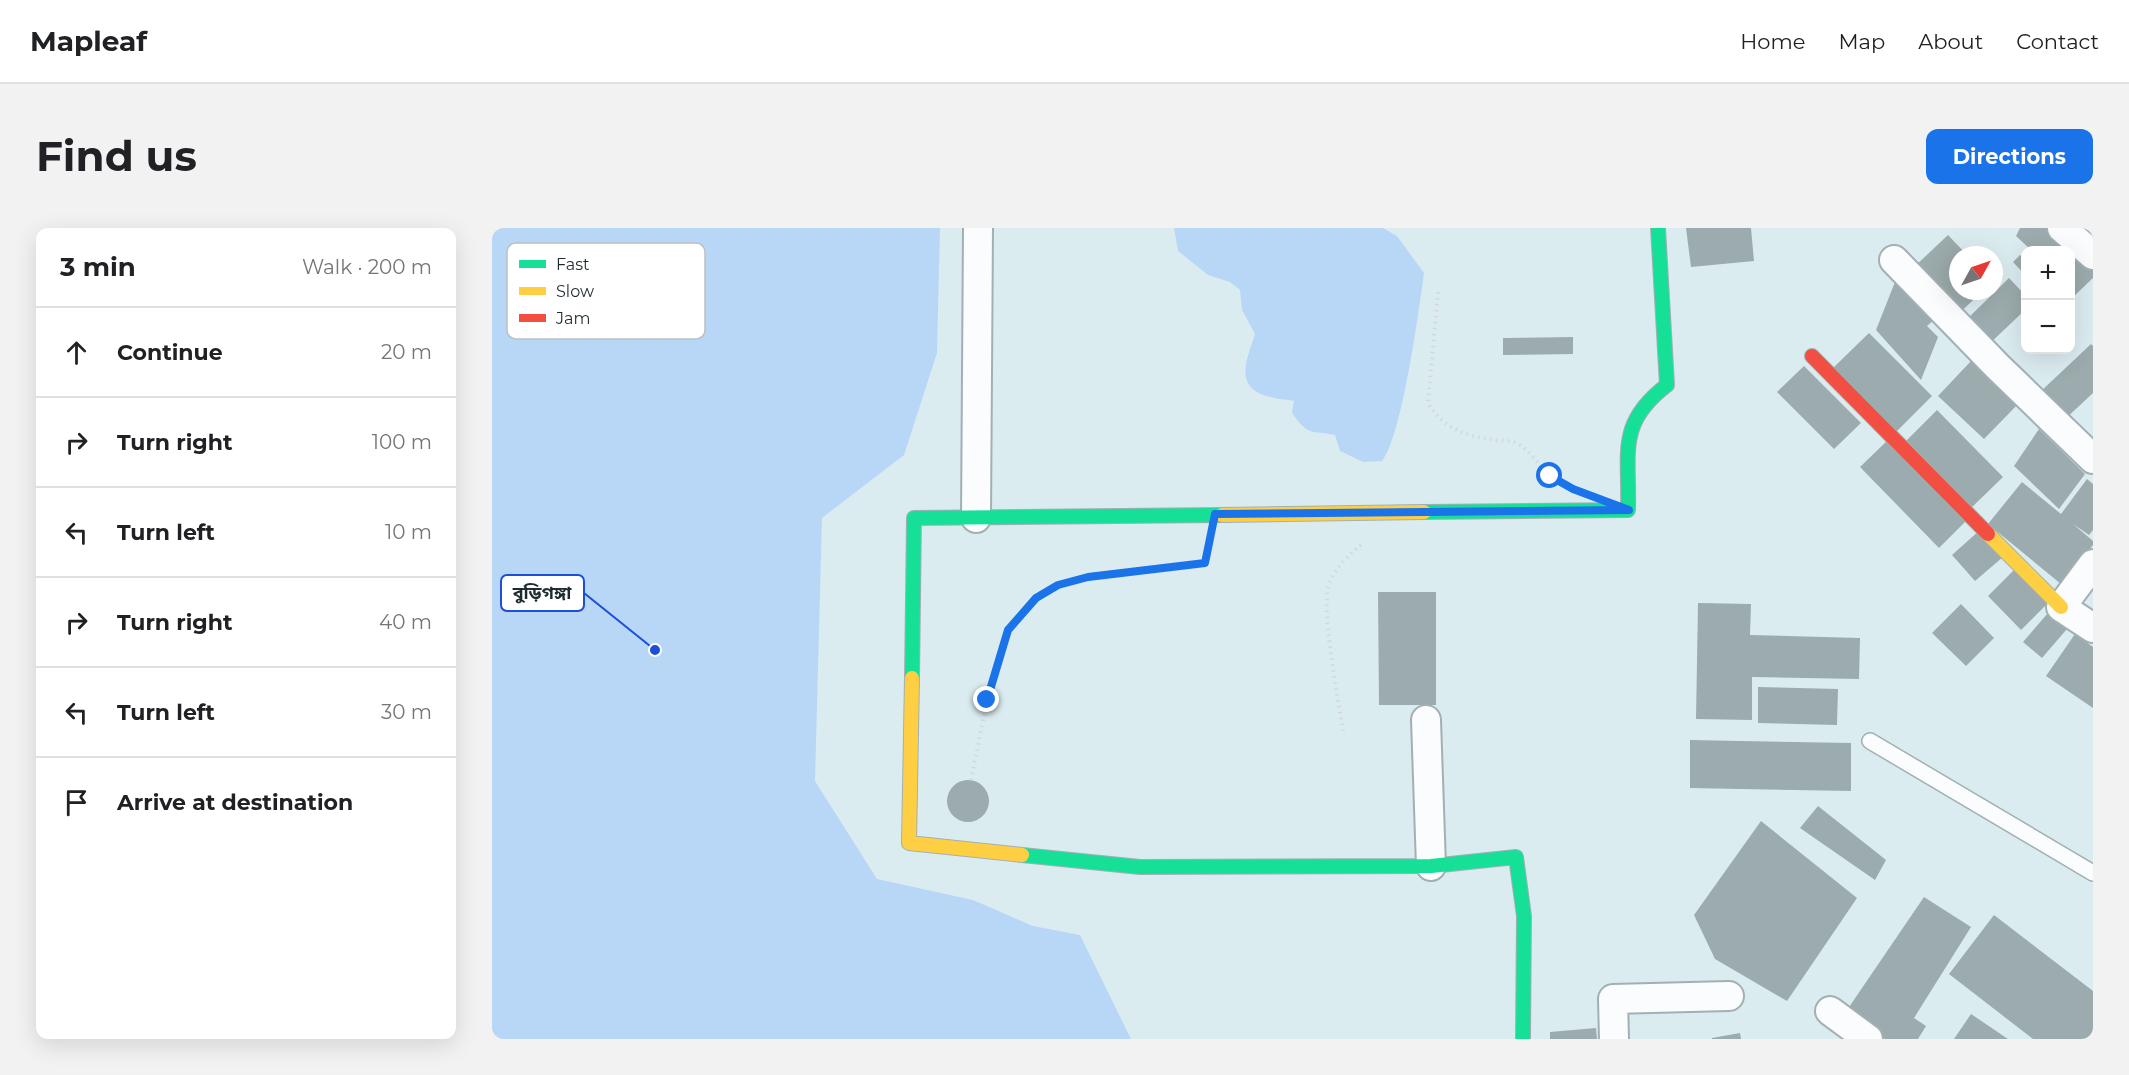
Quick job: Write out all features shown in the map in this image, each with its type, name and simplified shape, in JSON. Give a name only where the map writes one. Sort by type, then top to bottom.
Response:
[{"type":"street","points":[[976,518],[978,228]]},
{"type":"street","points":[[1523,1039],[1524,916],[1516,857],[1431,866],[1140,867],[909,843],[914,518],[1629,510],[1633,420],[1647,400],[1667,385],[1658,228]]},
{"type":"street","points":[[2062,228],[2093,255]]},
{"type":"street","points":[[1894,260],[1996,366],[2093,459]]},
{"type":"street","points":[[1812,356],[2061,607],[2093,628]]},
{"type":"street","points":[[2061,607],[2093,564]]},
{"type":"street","points":[[1426,720],[1431,866]]},
{"type":"street","points":[[1614,1039],[1613,999],[1729,996]]},
{"type":"street","points":[[1830,1011],[1868,1039]]},
{"type":"lane","points":[[1870,741],[2093,873]]},
{"type":"path","points":[[1438,292],[1428,403],[1437,418],[1449,428],[1464,434],[1515,442],[1531,452],[1550,476],[1565,484]]},
{"type":"path","points":[[971,780],[987,700],[1008,630],[1036,598],[1058,585],[1088,577],[1205,563],[1215,514]]},
{"type":"path","points":[[1343,731],[1326,604],[1329,582],[1349,555],[1365,541]]},
{"type":"water","points":[[492,228],[940,228],[937,353],[904,455],[822,518],[815,781],[877,879],[973,900],[1033,926],[1080,935],[1131,1039],[492,1039]]},
{"type":"water","points":[[1174,228],[1383,228],[1397,236],[1424,273],[1403,401],[1389,448],[1382,461],[1363,462],[1340,451],[1335,435],[1311,431],[1303,426],[1292,413],[1294,401],[1277,399],[1252,389],[1247,382],[1246,364],[1255,334],[1242,310],[1240,290],[1230,282],[1208,275],[1178,251]]},
{"type":"building","points":[[1686,228],[1751,228],[1754,261],[1691,267]]},
{"type":"building","points":[[2020,228],[2066,228],[2093,257],[2093,278],[2075,295],[2075,246],[2027,246],[2016,236]]},
{"type":"building","points":[[1948,235],[1958,246],[1949,246],[1949,300],[1973,300],[1956,316],[1912,269]]},
{"type":"building","points":[[2021,256],[2021,271],[2013,262]]},
{"type":"building","points":[[1897,277],[1936,318],[1927,326],[1938,337],[1921,380],[1876,330]]},
{"type":"building","points":[[2009,278],[2021,291],[2021,314],[1985,348],[1962,324],[1987,300],[2003,300],[2003,284]]},
{"type":"building","points":[[1869,333],[1932,396],[1895,433],[1832,369]]},
{"type":"building","points":[[1573,337],[1573,354],[1503,355],[1503,338]]},
{"type":"building","points":[[2091,344],[2093,346],[2093,393],[2063,421],[2038,394]]},
{"type":"building","points":[[1972,360],[2018,404],[1984,439],[1938,396]]},
{"type":"building","points":[[1804,366],[1861,423],[1834,449],[1777,392]]},
{"type":"building","points":[[1937,410],[2003,477],[1969,510],[1904,443]]},
{"type":"building","points":[[2039,429],[2085,474],[2059,509],[2014,466]]},
{"type":"building","points":[[1889,439],[1967,520],[1939,548],[1860,467]]},
{"type":"building","points":[[2087,479],[2093,484],[2093,530],[2089,535],[2073,524],[2093,541],[2093,545],[2061,584],[1988,524],[2022,482],[2061,514]]},
{"type":"building","points":[[1980,530],[2003,557],[1975,581],[1952,555]]},
{"type":"building","points":[[2016,568],[2049,602],[2021,630],[1988,596]]},
{"type":"building","points":[[1378,592],[1436,592],[1436,705],[1379,705]]},
{"type":"building","points":[[1698,603],[1751,604],[1750,635],[1860,638],[1859,679],[1752,677],[1752,720],[1696,719]]},
{"type":"building","points":[[1961,604],[1994,638],[1966,666],[1932,633]]},
{"type":"building","points":[[2054,606],[2073,622],[2042,658],[2023,642]]},
{"type":"building","points":[[2075,634],[2093,647],[2093,708],[2046,676]]},
{"type":"building","points":[[1758,687],[1838,689],[1837,725],[1758,723]]},
{"type":"building","points":[[1690,740],[1851,743],[1851,791],[1690,788]]},
{"type":"building","points":[[968,780],[976,781],[983,786],[988,793],[988,809],[983,816],[976,821],[968,822],[960,821],[953,816],[948,809],[947,801],[948,793],[953,786],[960,781]]},
{"type":"building","points":[[1818,806],[1886,860],[1875,880],[1800,828]]},
{"type":"building","points":[[1761,821],[1857,898],[1787,1001],[1715,959],[1694,915]]},
{"type":"building","points":[[1924,897],[1971,927],[1914,1018],[1926,1026],[1918,1039],[1885,1039],[1845,1013]]},
{"type":"building","points":[[1994,915],[2093,991],[2093,1039],[2033,1039],[1949,974]]},
{"type":"building","points":[[1971,1014],[2008,1039],[1954,1039]]},
{"type":"building","points":[[1596,1028],[1597,1039],[1550,1039],[1550,1032]]},
{"type":"building","points":[[1740,1033],[1741,1039],[1712,1039],[1712,1038]]},
{"type":"traffic: fast","points":[[1424,512],[1628,510],[1628,456],[1633,427],[1651,399],[1667,385],[1658,228]]},
{"type":"traffic: fast","points":[[912,678],[914,518],[1222,515]]},
{"type":"traffic: fast","points":[[1022,855],[1140,867],[1431,866],[1516,857],[1524,916],[1523,1039]]},
{"type":"traffic: slow","points":[[1222,515],[1424,512]]},
{"type":"traffic: slow","points":[[1988,534],[2061,607]]},
{"type":"traffic: slow","points":[[912,678],[909,843],[1022,855]]},
{"type":"traffic: jam","points":[[1812,356],[1988,534]]},
{"type":"place","name":"বুড়িগঙ্গা","points":[[655,650]]},
{"type":"route","points":[[987,700],[1008,630],[1036,598],[1058,585],[1088,577],[1205,563],[1215,514],[1629,510],[1573,489],[1550,476]]}]
